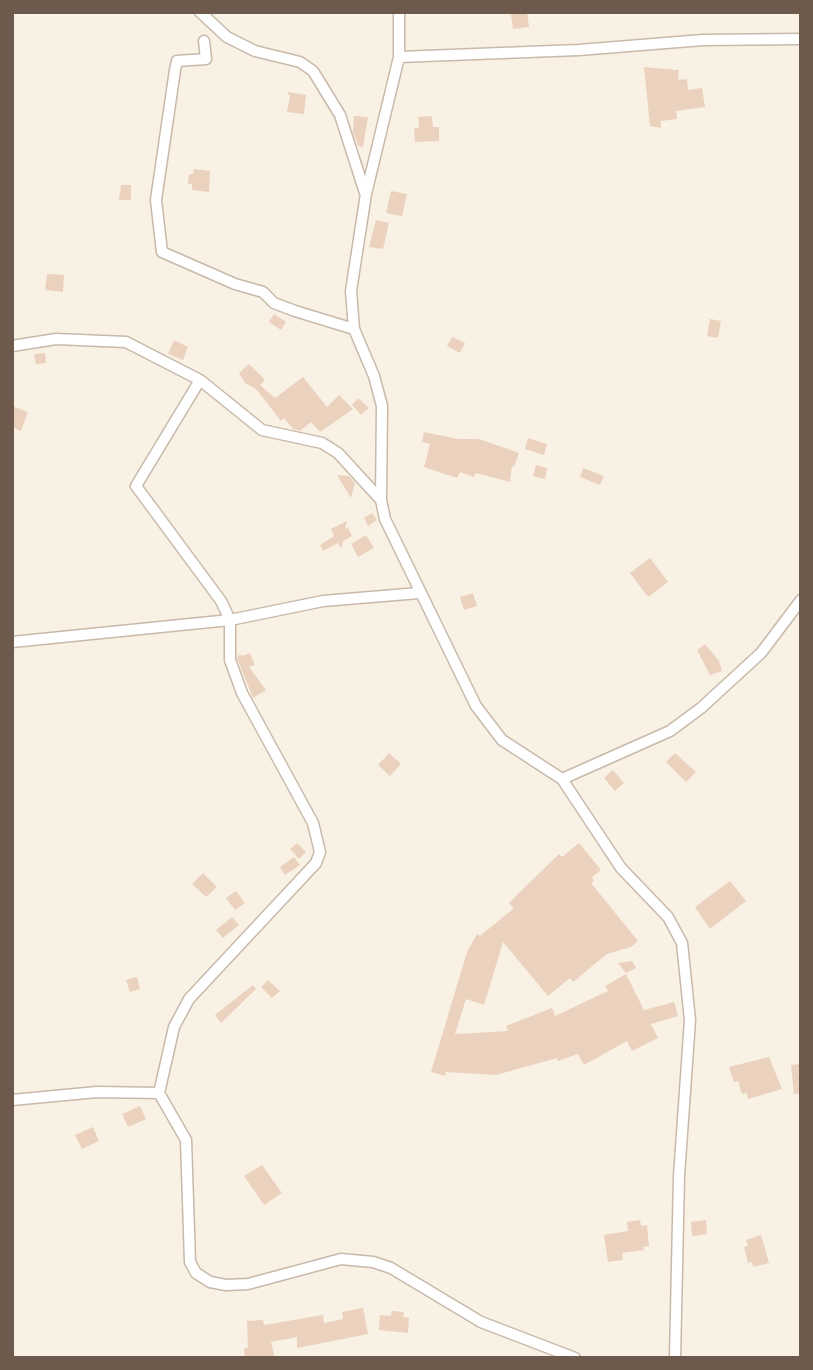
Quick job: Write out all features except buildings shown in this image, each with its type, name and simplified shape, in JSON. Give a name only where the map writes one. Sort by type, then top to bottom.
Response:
[{"type":"street","points":[[200,12],[227,37],[255,51],[300,62],[313,71],[340,115],[366,194]]},
{"type":"street","points":[[399,12],[399,57],[366,194],[351,291],[354,329],[374,376],[382,406],[381,500],[384,519],[476,706],[496,732],[520,753],[562,779],[621,868],[668,917],[682,943],[690,1020],[679,1176],[675,1358]]},
{"type":"street","points":[[399,57],[579,50],[702,40],[801,40]]},
{"type":"street","points":[[204,41],[205,59],[177,61],[175,70],[156,200],[162,252],[235,284],[263,292],[274,303],[354,329]]},
{"type":"street","points":[[12,346],[56,339],[126,342],[200,380],[262,430],[322,443],[338,453],[381,500]]},
{"type":"street","points":[[200,380],[136,486],[201,571],[230,620],[230,660],[242,692],[313,823],[320,852],[316,863],[189,999],[174,1027],[159,1093],[186,1140],[190,1262],[196,1273],[210,1282],[248,1284],[341,1259],[366,1260],[391,1268],[481,1322],[575,1358]]},
{"type":"street","points":[[12,642],[230,620],[323,601],[419,593]]},
{"type":"street","points":[[562,779],[670,731],[701,708],[761,653],[801,600]]},
{"type":"street","points":[[12,1100],[97,1092],[159,1093]]}]
